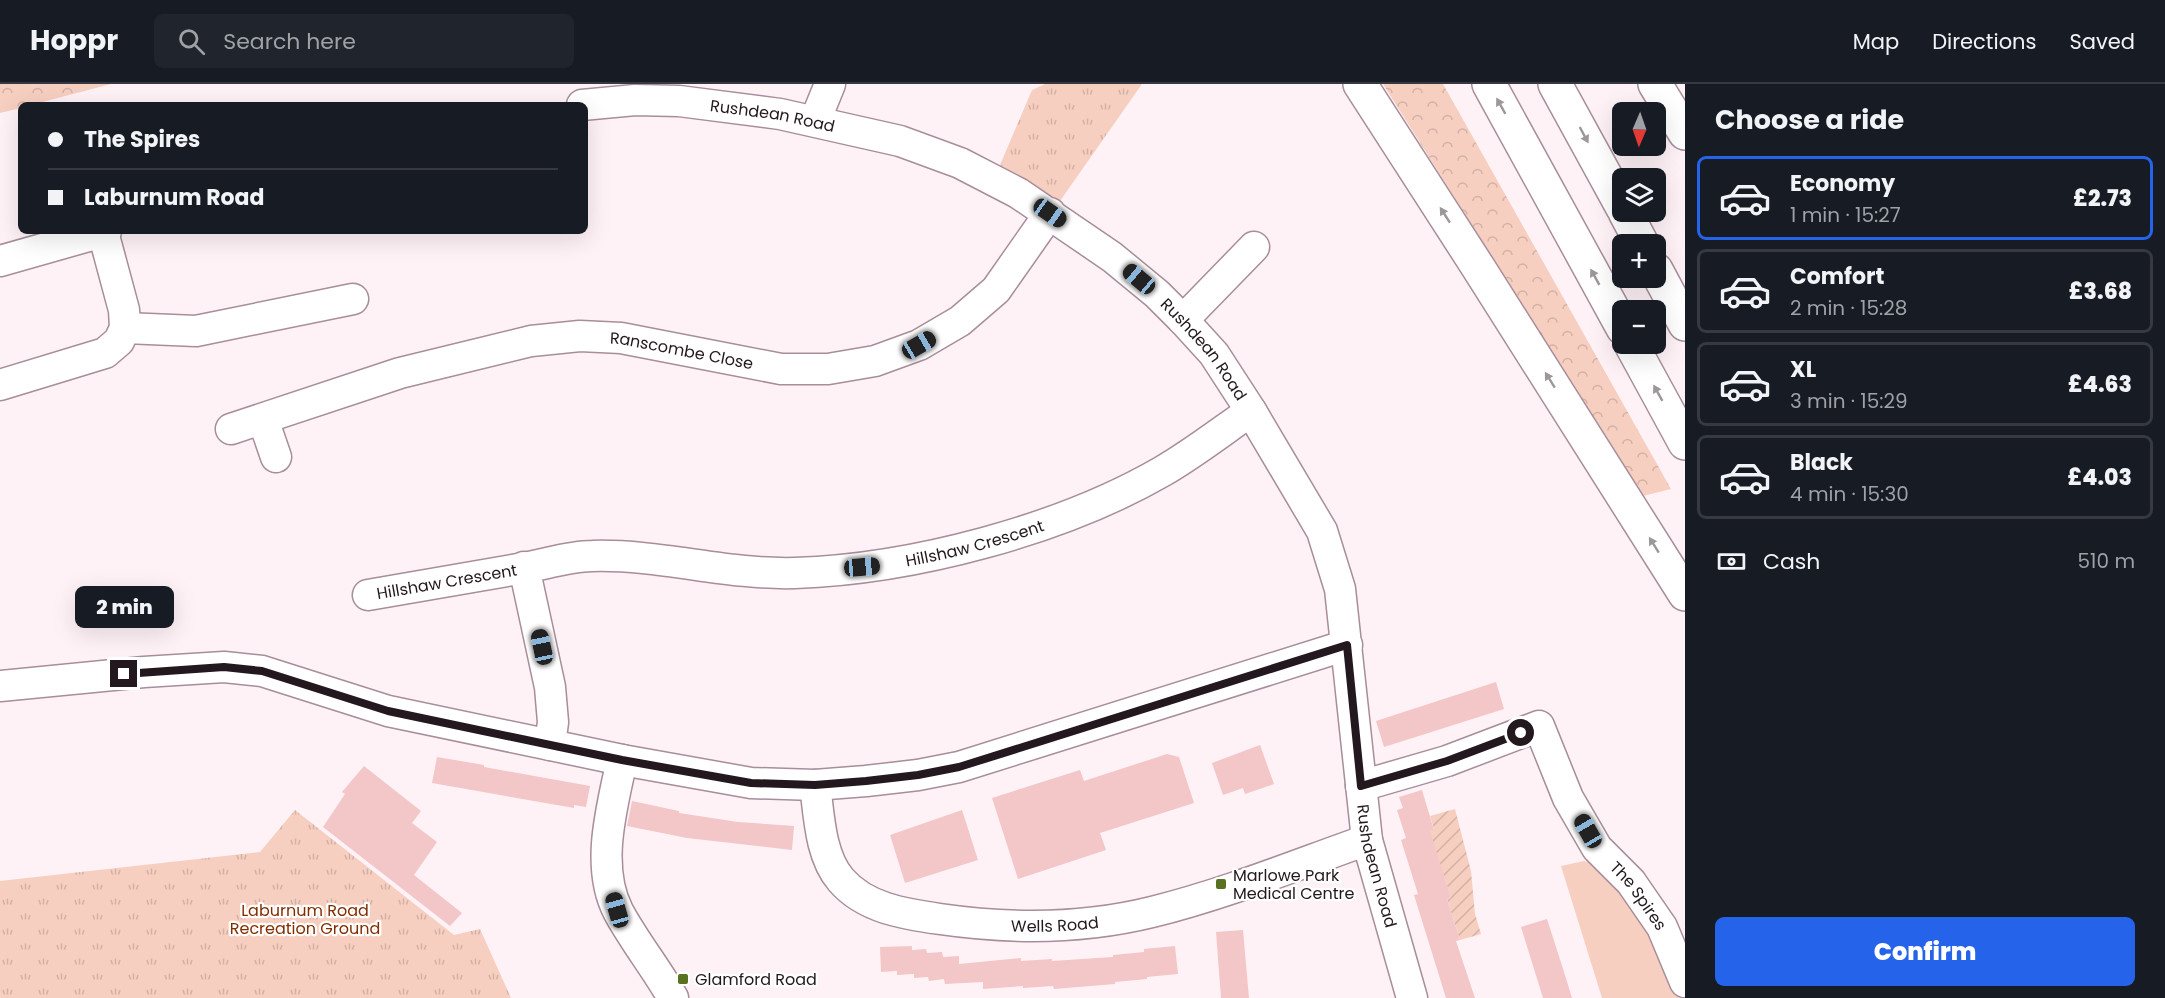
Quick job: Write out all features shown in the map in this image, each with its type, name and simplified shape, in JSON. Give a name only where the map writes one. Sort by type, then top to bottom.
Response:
[{"type":"highway","points":[[1360,84],[1685,594]]},
{"type":"highway","points":[[1488,84],[1612,308]]},
{"type":"highway","points":[[1555,84],[1612,188]]},
{"type":"highway","points":[[1655,84],[1685,133]]},
{"type":"highway","points":[[1666,288],[1685,324]]},
{"type":"highway","points":[[1636,354],[1685,443]]},
{"type":"street","points":[[815,121],[830,84]]},
{"type":"street","name":"Rushdean Road","points":[[588,104],[635,100],[679,100],[780,114],[900,141],[960,163],[1018,193],[1050,213],[1112,257],[1157,294],[1183,320],[1214,354],[1251,411],[1322,531],[1340,589],[1367,840],[1412,998]]},
{"type":"street","name":"Ranscombe Close","points":[[231,429],[400,373],[531,341],[580,336],[621,338],[781,369],[828,369],[875,361],[919,345],[960,321],[996,290],[1050,213]]},
{"type":"street","points":[[0,261],[94,234]]},
{"type":"street","points":[[0,385],[105,353],[119,341],[125,328],[124,310],[106,234]]},
{"type":"street","points":[[1183,320],[1254,247]]},
{"type":"street","points":[[125,328],[196,331],[353,299]]},
{"type":"street","name":"Hillshaw Crescent","points":[[368,595],[590,556],[636,556],[726,570],[795,573],[884,565],[1032,528],[1108,500],[1164,470],[1251,411]]},
{"type":"street","points":[[263,418],[276,457]]},
{"type":"street","name":"Hillshaw Crescent","points":[[524,567],[550,687],[553,722],[550,745]]},
{"type":"street","points":[[0,686],[224,667],[262,671],[388,711],[622,760],[751,783],[815,785],[918,775],[959,767],[1347,645]]},
{"type":"street","name":"The Spires","points":[[1361,786],[1447,761],[1539,726],[1568,798],[1597,848],[1631,882],[1662,927],[1685,982]]},
{"type":"street","points":[[622,760],[607,841],[609,879],[617,910],[673,998]]},
{"type":"street","name":"Wells Road","points":[[815,785],[821,832],[829,857],[839,878],[858,896],[879,906],[975,924],[1045,925],[1099,921],[1150,913],[1196,900],[1367,840]]},
{"type":"green space","points":[[0,84],[111,84],[42,102],[18,102],[18,109],[0,113]]},
{"type":"green space","points":[[1045,84],[1142,84],[1060,201],[1000,165],[1032,90]]},
{"type":"green space","points":[[1383,84],[1443,84],[1671,489],[1643,496]]},
{"type":"green space","points":[[1455,809],[1471,871],[1475,914],[1481,934],[1460,940],[1447,899],[1451,898],[1429,831],[1434,829],[1430,816]]},
{"type":"green space","name":"Laburnum Road Recreation Ground","points":[[295,810],[454,935],[480,929],[511,998],[0,998],[0,881],[260,852]]},
{"type":"green space","points":[[1584,861],[1595,864],[1639,912],[1680,993],[1680,998],[1602,998],[1561,866]]},
{"type":"building","points":[[1496,682],[1504,709],[1384,747],[1376,721]]},
{"type":"building","points":[[1260,745],[1274,784],[1245,794],[1243,788],[1223,795],[1212,763]]},
{"type":"building","points":[[1167,754],[1179,757],[1194,803],[1100,833],[1106,850],[1018,879],[992,798],[1080,770],[1084,781]]},
{"type":"building","points":[[437,757],[590,786],[586,807],[574,805],[574,808],[432,783]]},
{"type":"building","points":[[364,766],[421,811],[412,823],[437,842],[414,875],[462,913],[450,926],[323,827],[345,794],[342,792]]},
{"type":"building","points":[[1422,790],[1434,830],[1430,831],[1451,898],[1447,899],[1460,940],[1456,941],[1475,998],[1446,998],[1414,895],[1418,894],[1401,840],[1406,838],[1397,810],[1403,808],[1399,797]]},
{"type":"building","points":[[632,801],[679,811],[679,813],[738,822],[794,826],[792,850],[687,838],[627,826]]},
{"type":"building","points":[[962,810],[978,860],[905,883],[890,835]]},
{"type":"building","points":[[1547,919],[1572,998],[1543,998],[1521,927]]},
{"type":"building","points":[[1243,930],[1249,998],[1221,998],[1216,932]]},
{"type":"building","points":[[912,946],[912,950],[926,949],[927,953],[942,952],[943,957],[959,956],[959,964],[1021,958],[1021,961],[1052,959],[1052,961],[1113,957],[1113,955],[1144,952],[1144,949],[1175,946],[1178,974],[1115,982],[1115,984],[1054,989],[1053,986],[1023,988],[1023,986],[983,989],[983,982],[945,984],[944,979],[929,981],[928,977],[914,978],[914,974],[897,975],[897,971],[881,972],[880,947]]},
{"type":"place","name":"Marlowe Park Medical Centre","points":[[1221,884]]},
{"type":"place","name":"Glamford Road","points":[[683,979]]},
{"type":"route","points":[[124,674],[224,667],[262,671],[388,711],[622,760],[751,783],[815,785],[918,775],[959,767],[1347,645],[1361,786],[1447,761],[1521,733]]}]
